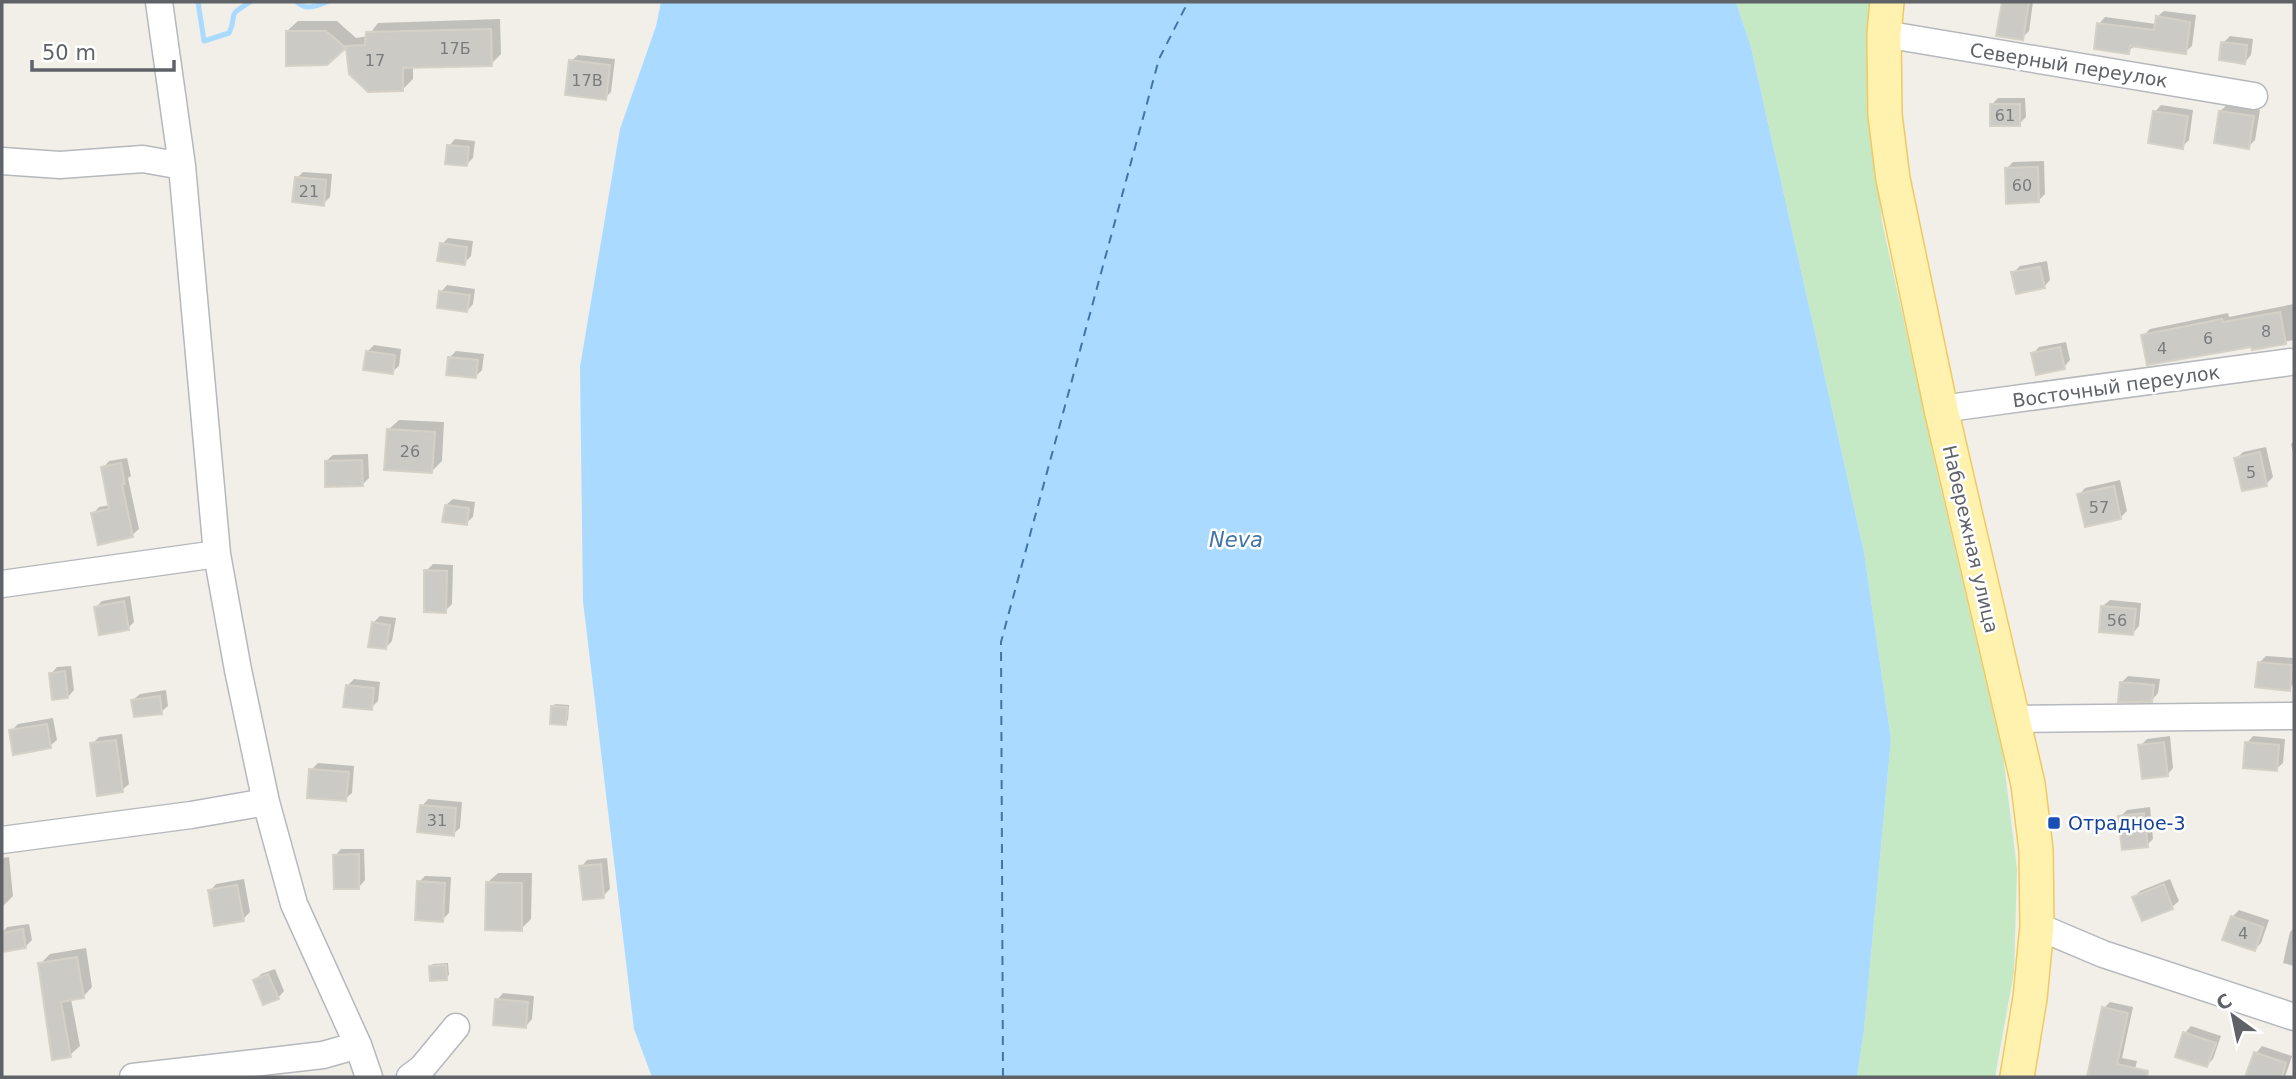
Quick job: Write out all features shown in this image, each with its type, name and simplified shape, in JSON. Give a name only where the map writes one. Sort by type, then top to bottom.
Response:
[{"type":"main road","name":"Набережная улица","points":[[1887,2],[1884,34],[1885,115],[1893,179],[1941,410],[2028,784],[2034,838],[2037,926],[2030,998],[2017,1077]]},
{"type":"street","points":[[159,2],[182,166],[218,554],[238,670],[266,802],[295,904],[358,1045],[369,1077]]},
{"type":"street","name":"Северный переулок","points":[[1884,34],[2254,96]]},
{"type":"street","points":[[2,160],[60,165],[143,159],[182,166]]},
{"type":"street","name":"Восточный переулок","points":[[1941,410],[2290,362]]},
{"type":"street","points":[[2,584],[218,554]]},
{"type":"street","points":[[2013,719],[2294,716]]},
{"type":"street","points":[[2,840],[191,815],[266,802]]},
{"type":"street","points":[[2037,926],[2103,954],[2294,1017]]},
{"type":"street","points":[[410,1077],[422,1068],[456,1027]]},
{"type":"street","points":[[133,1077],[323,1055],[358,1045]]},
{"type":"green space","points":[[1736,2],[1871,2],[1869,91],[1882,222],[2003,755],[2017,869],[2014,972],[1995,1077],[1857,1077],[1864,1030],[1891,739],[1864,552],[1751,47]]},
{"type":"water","name":"Neva","points":[[661,2],[1736,2],[1751,47],[1864,552],[1891,739],[1864,1030],[1857,1077],[652,1077],[634,1029],[583,601],[580,367],[620,129],[656,26]]},
{"type":"building","points":[[2002,2],[2029,2],[2023,40],[1996,36]]},
{"type":"building","points":[[2156,16],[2190,22],[2186,54],[2130,46],[2129,54],[2094,49],[2097,23],[2154,30]]},
{"type":"building","points":[[491,29],[492,66],[403,68],[403,91],[368,92],[349,74],[346,46],[365,45],[366,32]]},
{"type":"building","points":[[286,31],[326,31],[346,48],[327,65],[286,66]]},
{"type":"building","points":[[2221,42],[2247,45],[2245,64],[2219,60]]},
{"type":"building","points":[[569,60],[610,65],[606,100],[565,95]]},
{"type":"building","points":[[1990,104],[2020,104],[2020,126],[1990,126]]},
{"type":"building","points":[[2153,111],[2188,116],[2183,149],[2148,143]]},
{"type":"building","points":[[2219,111],[2254,116],[2249,149],[2214,143]]},
{"type":"building","points":[[447,145],[469,147],[467,166],[445,164]]},
{"type":"building","points":[[2038,167],[2039,202],[2006,204],[2005,168]]},
{"type":"building","points":[[295,177],[326,180],[324,206],[292,202]]},
{"type":"building","points":[[440,243],[467,247],[465,265],[437,261]]},
{"type":"building","points":[[2040,267],[2045,288],[2016,294],[2011,272]]},
{"type":"building","points":[[439,291],[470,295],[467,312],[437,308]]},
{"type":"building","points":[[2280,312],[2286,344],[2252,350],[2251,347],[2147,365],[2141,335],[2222,319],[2223,322]]},
{"type":"building","points":[[2060,347],[2065,369],[2036,375],[2031,353]]},
{"type":"building","points":[[366,351],[395,355],[393,374],[363,370]]},
{"type":"building","points":[[448,357],[478,360],[476,378],[446,375]]},
{"type":"building","points":[[387,429],[435,432],[432,473],[384,470]]},
{"type":"building","points":[[2260,452],[2267,486],[2242,491],[2234,458]]},
{"type":"building","points":[[362,460],[363,486],[325,487],[325,461]]},
{"type":"building","points":[[121,463],[125,484],[122,484],[133,537],[98,545],[91,513],[109,509],[101,467]]},
{"type":"building","points":[[2114,486],[2121,519],[2085,527],[2077,494]]},
{"type":"building","points":[[445,505],[469,508],[467,525],[442,522]]},
{"type":"building","points":[[424,570],[447,571],[446,613],[424,612]]},
{"type":"building","points":[[124,601],[129,630],[99,635],[94,607]]},
{"type":"building","points":[[2101,606],[2136,609],[2133,635],[2099,632]]},
{"type":"building","points":[[372,622],[390,625],[386,649],[368,647]]},
{"type":"building","points":[[2258,662],[2292,665],[2290,691],[2255,687]]},
{"type":"building","points":[[65,671],[68,698],[52,700],[49,673]]},
{"type":"building","points":[[2120,682],[2154,685],[2152,702],[2118,702]]},
{"type":"building","points":[[346,685],[374,688],[372,710],[343,707]]},
{"type":"building","points":[[160,696],[162,714],[134,717],[131,700]]},
{"type":"building","points":[[551,706],[567,707],[566,725],[550,724]]},
{"type":"building","points":[[47,724],[51,748],[13,755],[9,730]]},
{"type":"building","points":[[116,740],[123,792],[97,796],[90,743]]},
{"type":"building","points":[[2164,742],[2168,776],[2142,779],[2138,745]]},
{"type":"building","points":[[2245,742],[2279,745],[2277,771],[2243,768]]},
{"type":"building","points":[[309,769],[349,772],[346,801],[307,798]]},
{"type":"building","points":[[420,805],[456,808],[454,836],[417,832]]},
{"type":"building","points":[[2144,813],[2148,847],[2122,850],[2118,816]]},
{"type":"building","points":[[359,854],[359,889],[334,889],[333,855]]},
{"type":"building","points":[[601,864],[604,898],[583,900],[579,866]]},
{"type":"building","points":[[417,881],[445,883],[443,922],[415,920]]},
{"type":"building","points":[[486,882],[522,883],[522,931],[485,930]]},
{"type":"building","points":[[2164,884],[2173,909],[2142,921],[2132,897]]},
{"type":"building","points":[[237,885],[244,921],[214,926],[208,890]]},
{"type":"building","points":[[2231,916],[2263,927],[2255,951],[2222,940]]},
{"type":"building","points":[[23,929],[26,948],[2,952],[2,933]]},
{"type":"building","points":[[77,957],[84,998],[61,1002],[71,1057],[52,1060],[38,963]]},
{"type":"building","points":[[446,965],[447,980],[430,981],[429,966]]},
{"type":"building","points":[[268,974],[279,999],[263,1005],[253,980]]},
{"type":"building","points":[[495,999],[528,1002],[526,1028],[493,1025]]},
{"type":"building","points":[[2102,1007],[2128,1013],[2117,1064],[2148,1071],[2147,1077],[2087,1077]]},
{"type":"building","points":[[2183,1032],[2216,1043],[2207,1067],[2175,1057]]},
{"type":"building","points":[[2254,1052],[2286,1063],[2282,1077],[2245,1077]]},
{"type":"waterway","points":[[198,2],[204,41],[229,33],[237,10],[250,2]]},
{"type":"waterway","points":[[297,2],[307,7],[327,2]]},
{"type":"ferry route","points":[[1003,1077],[1001,642],[1159,59],[1188,2]]},
{"type":"place","name":"Отрадное-3","points":[[2054,823]]}]
